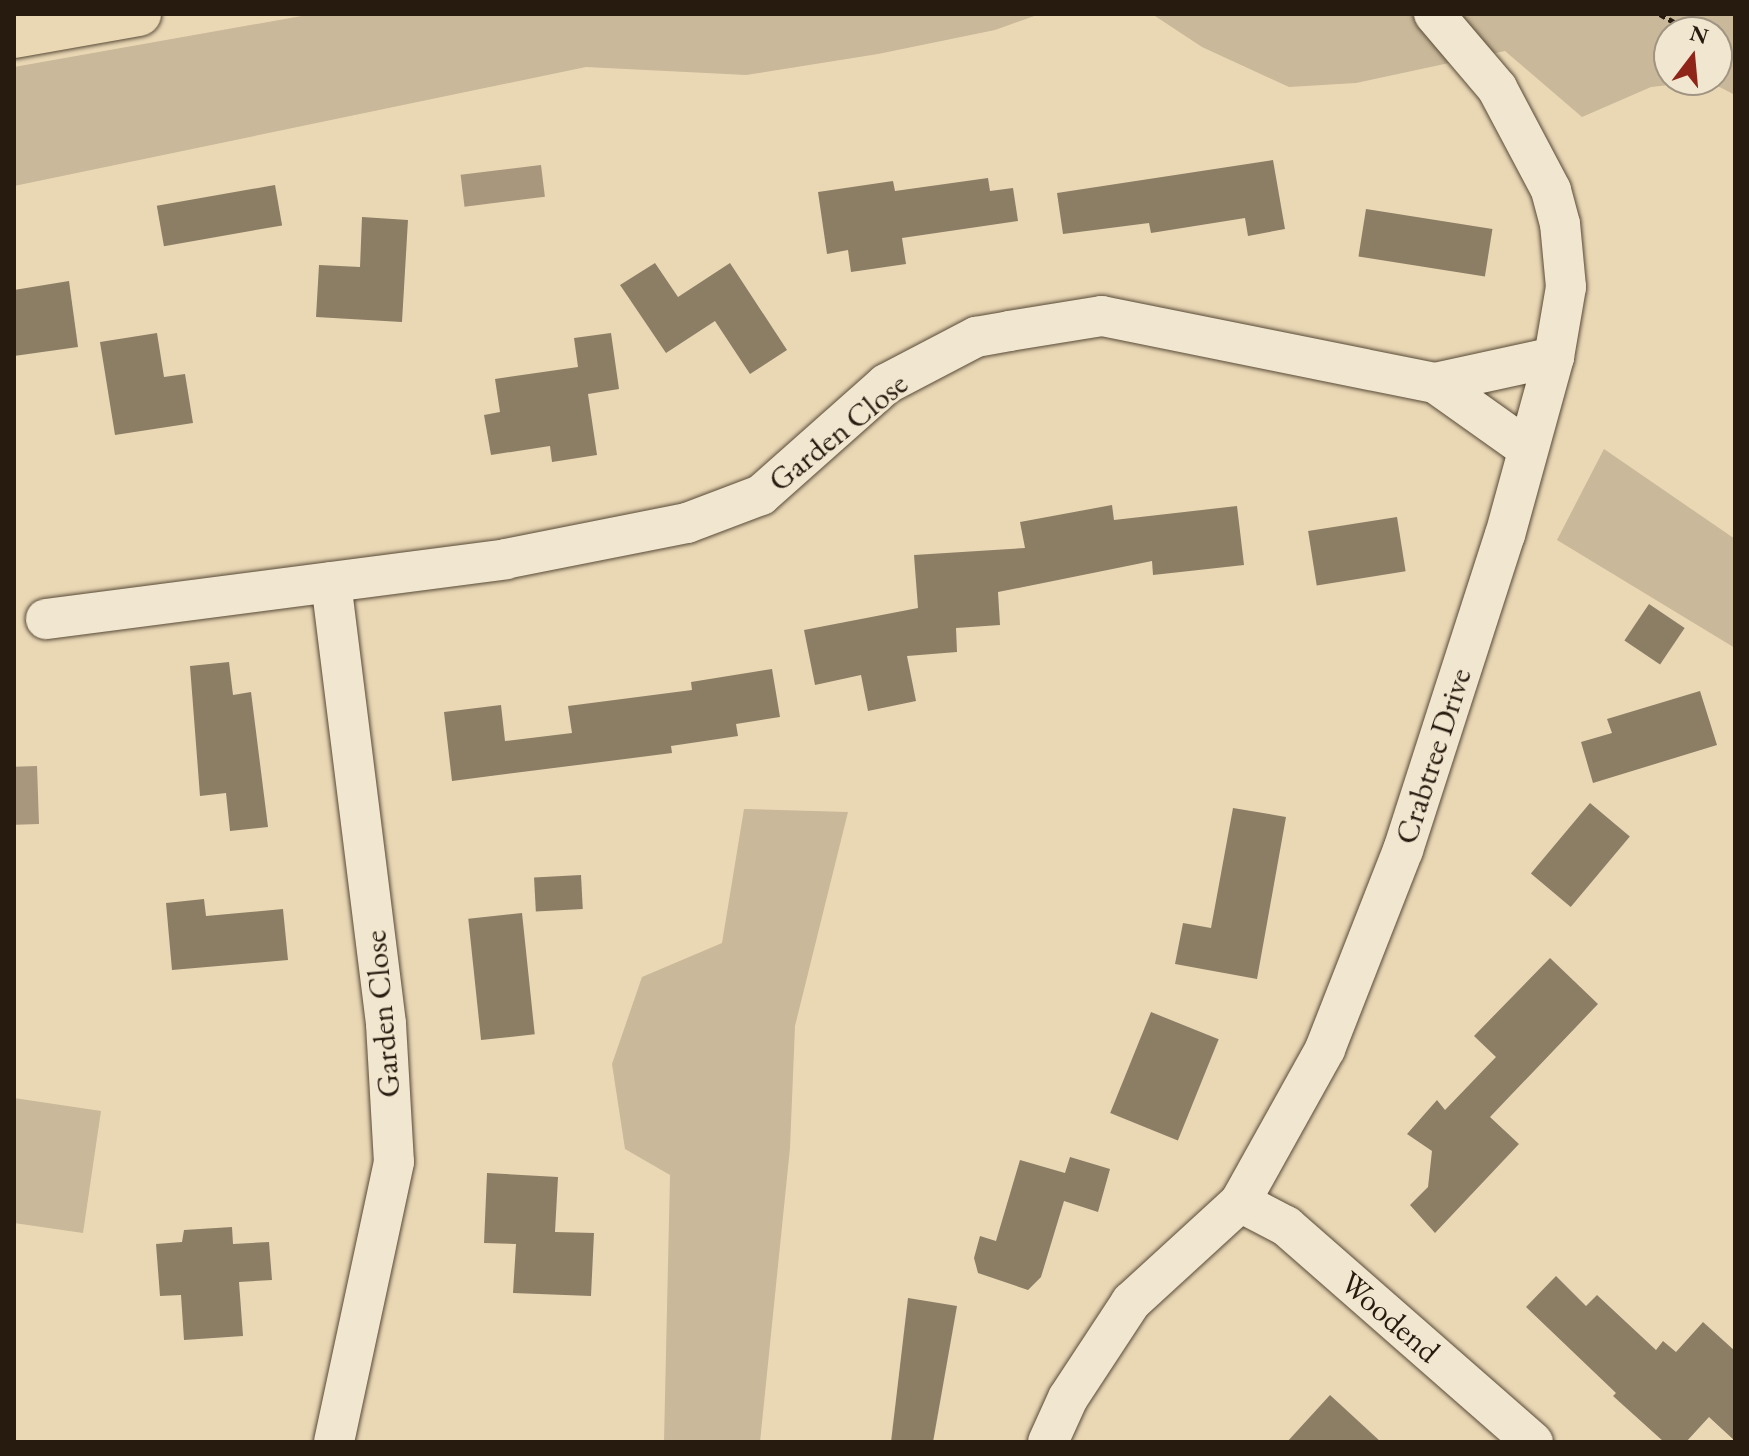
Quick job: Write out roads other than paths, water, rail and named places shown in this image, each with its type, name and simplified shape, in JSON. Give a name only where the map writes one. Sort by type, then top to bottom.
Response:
[{"type":"highway","points":[[14,36],[139,14]]},
{"type":"street","name":"Crabtree Drive","points":[[1048,1442],[1068,1398],[1131,1302],[1240,1202],[1325,1049],[1403,850],[1505,535],[1554,357],[1566,287],[1560,224],[1551,190],[1497,88],[1434,14]]},
{"type":"street","name":"Garden Close","points":[[46,619],[331,582],[633,537],[761,495],[886,384],[987,335],[1102,316],[1435,383],[1554,357]]},
{"type":"street","name":"Garden Close","points":[[1435,383],[1528,449]]},
{"type":"street","name":"Garden Close","points":[[331,582],[386,1024],[394,1162],[334,1442]]},
{"type":"street","name":"Woodend","points":[[1240,1202],[1286,1226],[1533,1442]]}]
